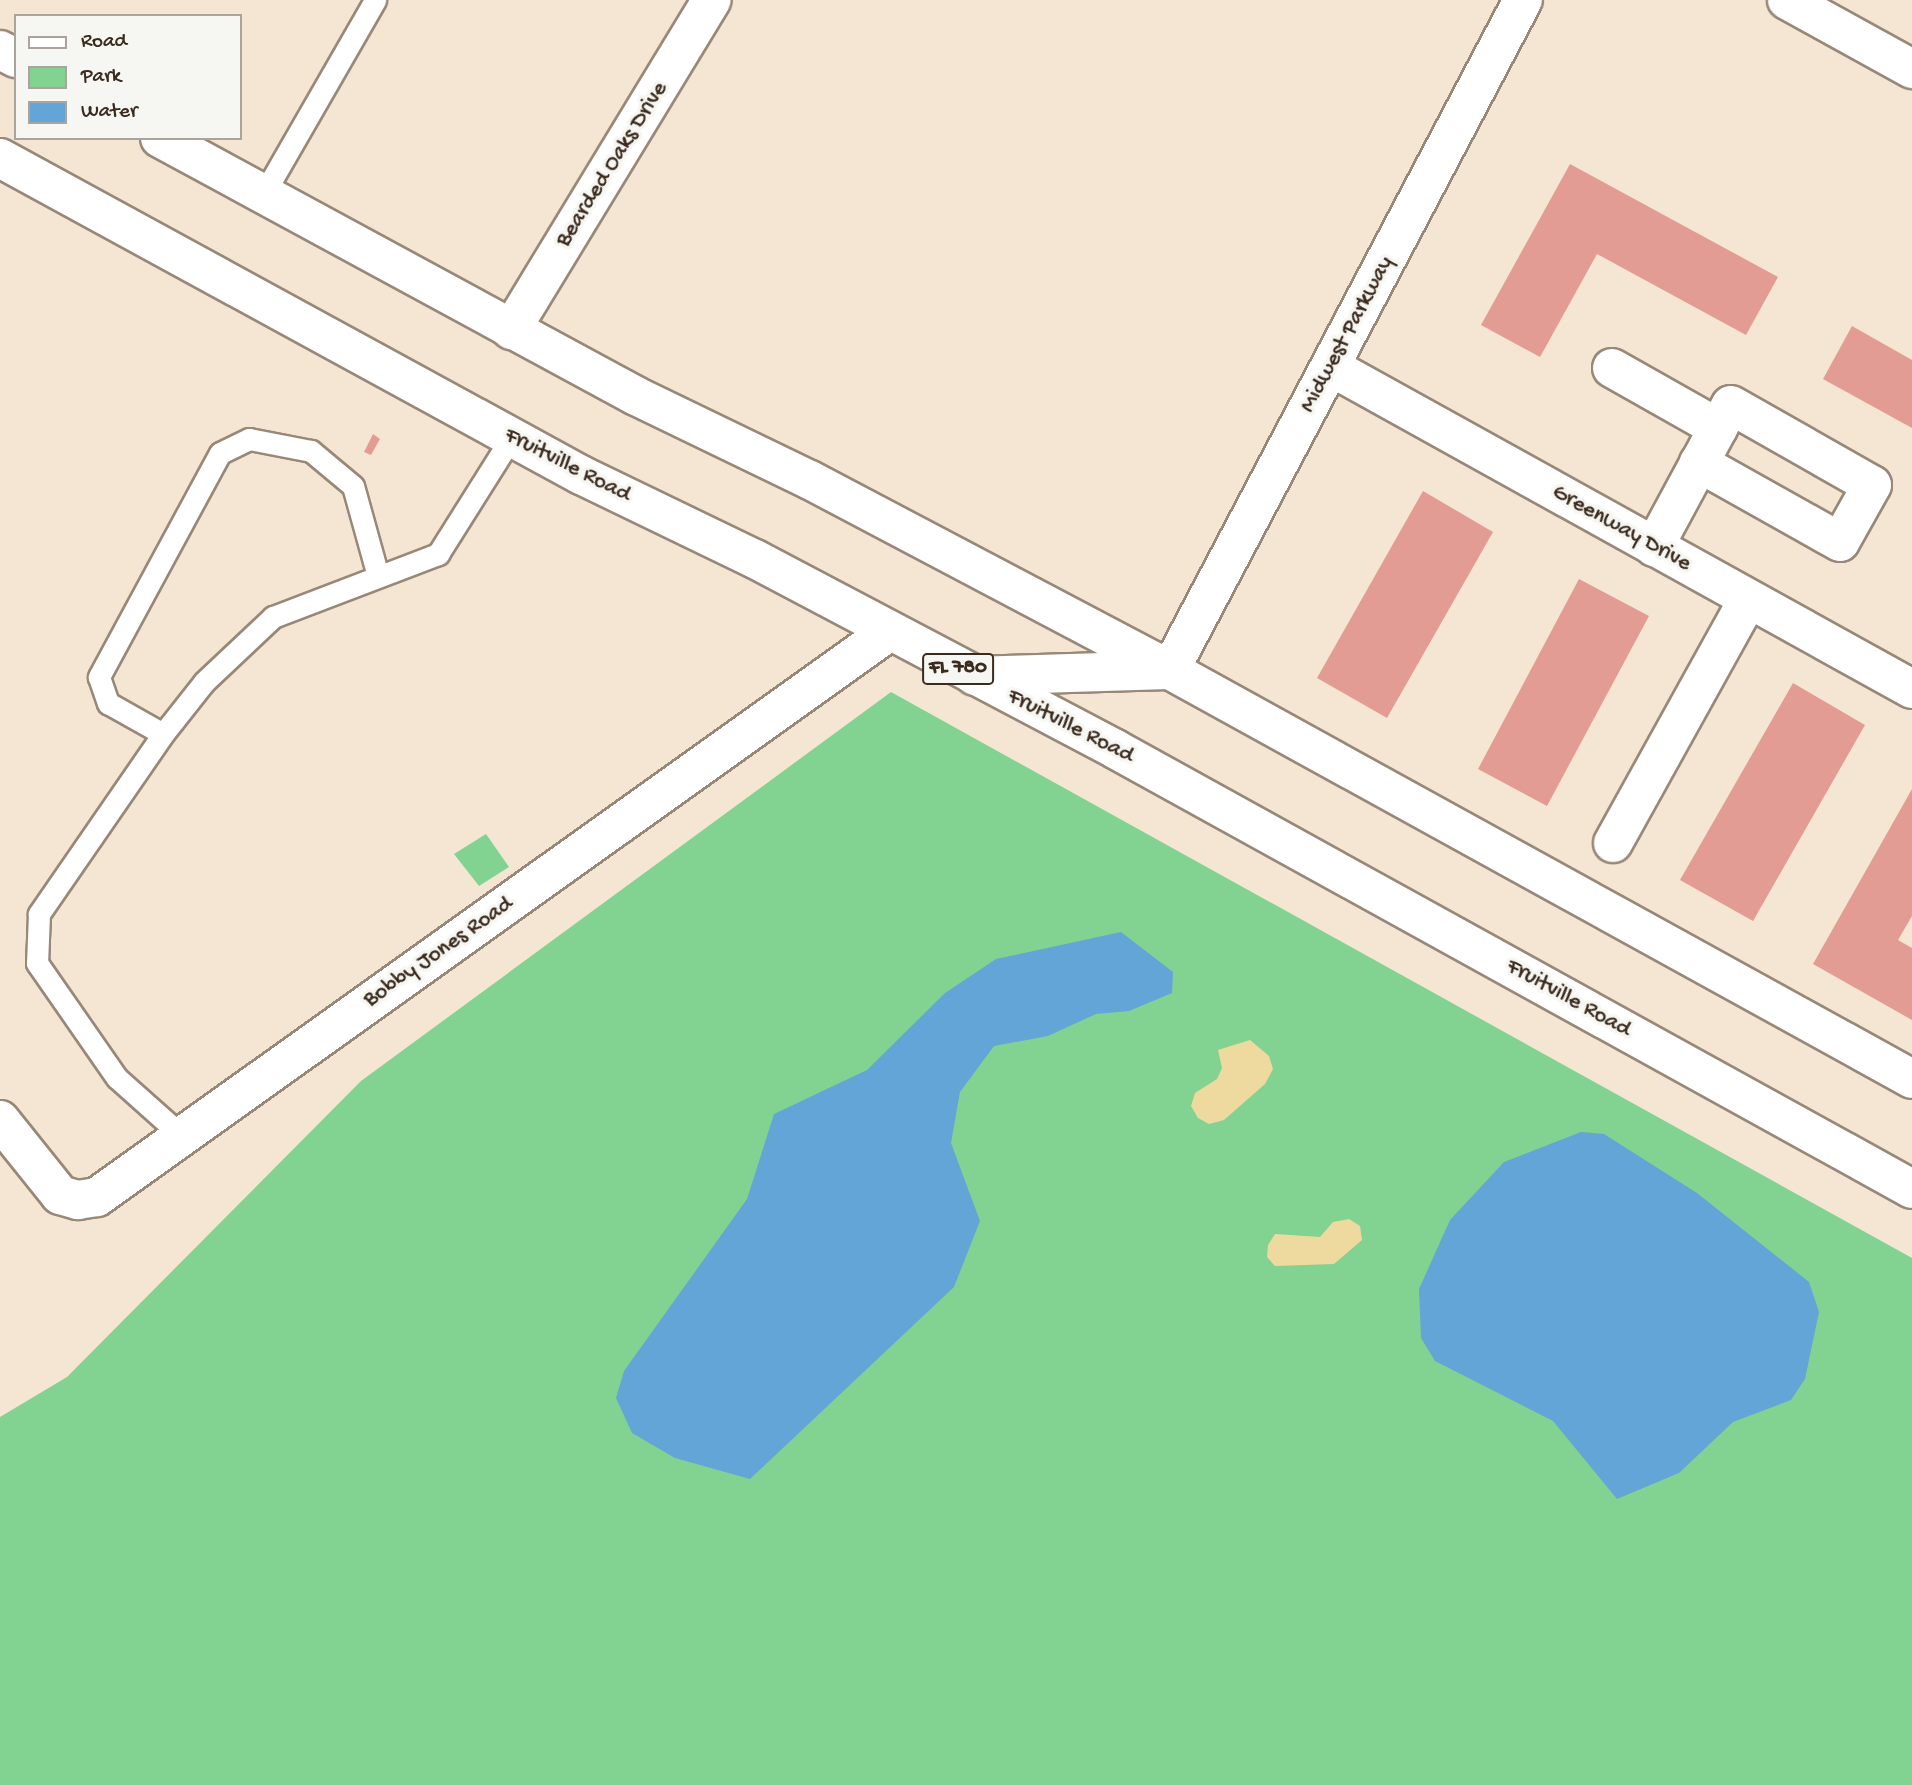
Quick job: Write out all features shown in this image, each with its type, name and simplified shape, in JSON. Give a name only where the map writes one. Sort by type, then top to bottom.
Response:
[{"type":"main road","name":"Bearded Oaks Drive","points":[[511,330],[712,0]]},
{"type":"main road","name":"Midwest Parkway","points":[[1170,670],[1523,0]]},
{"type":"main road","points":[[1787,0],[1912,69]]},
{"type":"main road","points":[[164,140],[511,330],[810,480],[1170,670],[1912,1079]]},
{"type":"main road","name":"Fruitville Road","points":[[0,158],[511,438],[1115,749],[1912,1189]]},
{"type":"main road","name":"Greenway Drive","points":[[1331,367],[1912,689]]},
{"type":"main road","points":[[1612,368],[1718,428]]},
{"type":"main road","points":[[1654,547],[1699,463],[1731,405],[1872,485],[1840,541],[1699,463]]},
{"type":"main road","points":[[1613,843],[1748,599]]},
{"type":"main road","name":"Bobby Jones Road","points":[[0,1120],[46,1183],[60,1195],[78,1200],[97,1197],[890,631]]},
{"type":"main road","points":[[972,677],[1170,670]]},
{"type":"lane","points":[[263,195],[375,0]]},
{"type":"lane","points":[[182,1136],[117,1078],[37,963],[39,914],[163,734],[204,682],[273,617],[438,554],[511,438]]},
{"type":"lane","points":[[163,734],[108,704],[99,677],[220,453],[249,439],[312,452],[353,486],[378,576]]},
{"type":"green space","points":[[891,692],[1912,1258],[1912,1785],[0,1785],[0,1417],[67,1377],[361,1081]]},
{"type":"green space","points":[[486,834],[509,867],[479,886],[454,854]]},
{"type":"sand","points":[[1250,1040],[1269,1056],[1273,1069],[1265,1084],[1224,1120],[1209,1124],[1198,1118],[1191,1106],[1195,1093],[1217,1079],[1222,1068],[1218,1050]]},
{"type":"sand","points":[[1349,1219],[1360,1226],[1362,1240],[1334,1264],[1275,1266],[1267,1257],[1268,1245],[1275,1234],[1320,1237],[1333,1222]]},
{"type":"water","points":[[1121,932],[1173,972],[1172,993],[1129,1011],[1096,1014],[1048,1036],[994,1046],[960,1092],[951,1143],[980,1221],[954,1287],[750,1479],[675,1458],[632,1433],[616,1398],[624,1371],[747,1199],[774,1114],[867,1070],[945,993],[996,959]]},
{"type":"water","points":[[1581,1132],[1604,1134],[1697,1193],[1809,1282],[1819,1312],[1805,1379],[1791,1400],[1733,1422],[1679,1473],[1617,1499],[1553,1421],[1435,1361],[1421,1338],[1419,1289],[1450,1220],[1504,1162]]},
{"type":"building","points":[[1570,164],[1778,277],[1746,335],[1597,254],[1540,357],[1481,325]]},
{"type":"building","points":[[1852,326],[1912,360],[1912,428],[1823,379]]},
{"type":"building","points":[[373,434],[380,439],[371,455],[364,452]]},
{"type":"building","points":[[1423,491],[1493,532],[1387,718],[1317,678]]},
{"type":"building","points":[[1579,579],[1649,616],[1547,806],[1478,769]]},
{"type":"building","points":[[1793,683],[1865,725],[1753,921],[1680,880]]},
{"type":"building","points":[[1912,789],[1912,916],[1898,940],[1912,948],[1912,1020],[1813,964]]}]
